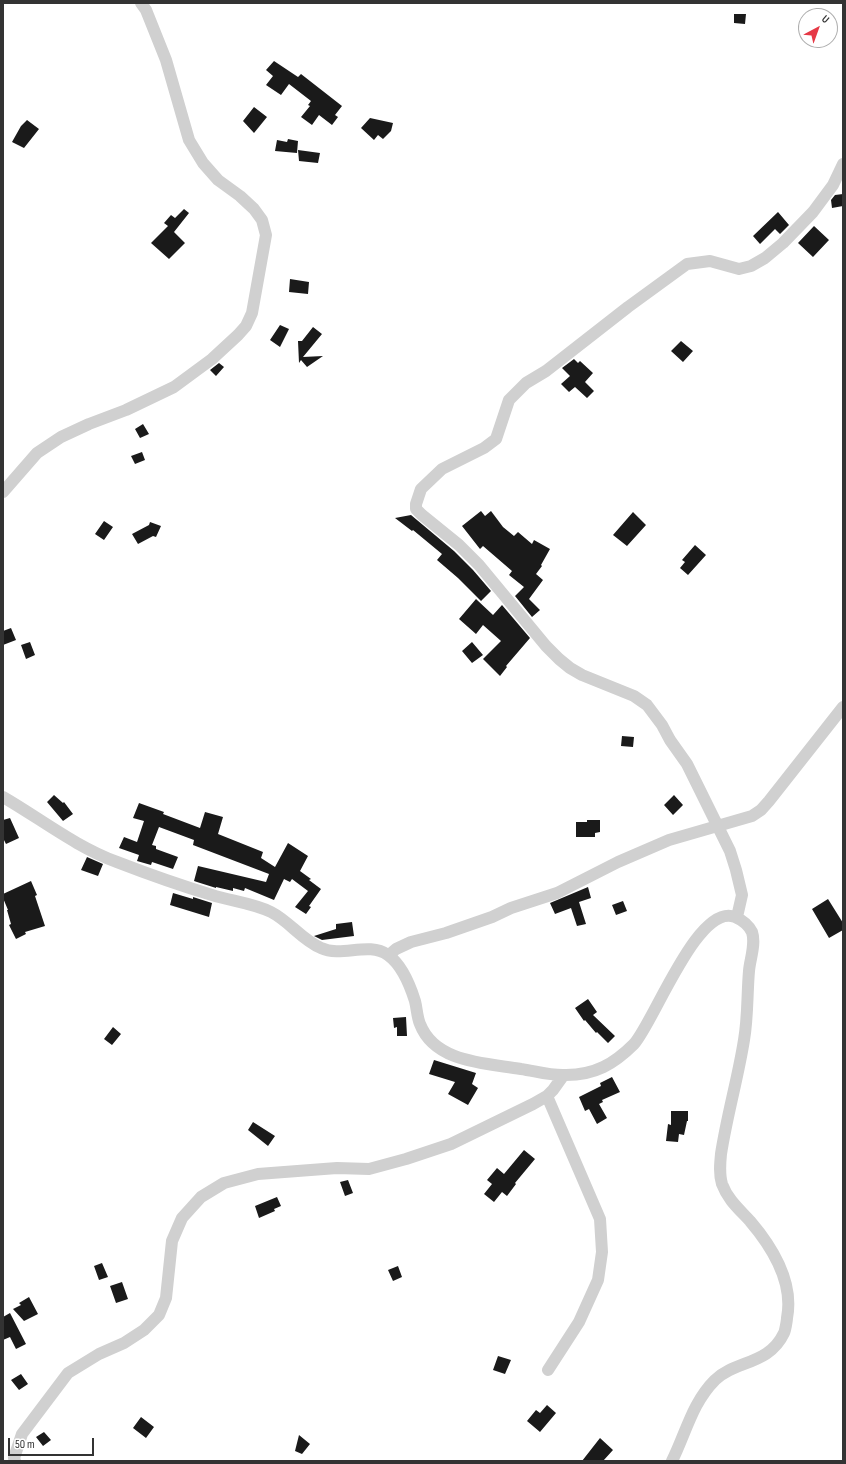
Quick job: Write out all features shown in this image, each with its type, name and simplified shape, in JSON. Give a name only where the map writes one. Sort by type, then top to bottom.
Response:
[{"type":"street","points":[[3,492],[37,454],[60,437],[126,410],[174,387],[212,359],[238,335],[246,326],[252,313],[266,235],[262,220],[254,208],[218,180],[203,163],[189,140],[166,60],[146,10],[140,3]]},
{"type":"street","points":[[737,918],[742,895],[730,851],[719,826],[687,764],[647,705],[634,696],[582,675],[558,659],[479,565],[459,545],[422,515],[416,509],[416,504],[421,489],[442,469],[484,448],[496,439],[509,400],[526,383],[546,371],[628,307],[687,264],[710,261],[739,269],[751,266],[765,258],[783,243],[813,212],[833,185],[843,164]]},
{"type":"street","points":[[389,955],[396,949],[412,942],[446,933],[492,917],[510,908],[557,893],[618,862],[669,840],[752,816],[761,810],[843,707]]},
{"type":"street","points":[[3,797],[28,811],[69,839],[102,856],[176,885],[274,913],[310,942],[325,951],[345,952],[362,949],[378,950],[389,955],[401,968],[409,985],[420,1024],[428,1039],[447,1053],[467,1060],[563,1076],[594,1073],[618,1058],[637,1040],[652,1016],[680,963],[696,940],[715,920],[729,915],[737,918],[750,929],[753,944],[749,976],[745,1037],[724,1132],[720,1172],[722,1183],[734,1206],[749,1221],[766,1242],[778,1262],[785,1280],[789,1301],[788,1315],[784,1333],[776,1345],[765,1356],[728,1371],[718,1377],[702,1395],[690,1417],[672,1461]]},
{"type":"street","points":[[15,1461],[14,1458],[22,1434],[68,1373],[99,1354],[124,1344],[144,1330],[159,1315],[166,1298],[172,1241],[182,1218],[201,1197],[224,1183],[258,1174],[337,1168],[369,1169],[406,1159],[451,1144],[547,1096],[563,1076]]},
{"type":"street","points":[[547,1096],[578,1164],[600,1218],[602,1252],[598,1280],[592,1294],[579,1322],[548,1370]]},
{"type":"building","points":[[734,14],[746,14],[745,24],[734,23]]},
{"type":"building","points":[[274,61],[298,77],[301,74],[342,106],[335,115],[338,117],[332,125],[319,115],[312,125],[301,117],[310,106],[308,105],[311,101],[289,84],[281,95],[266,85],[273,76],[266,70]]},
{"type":"building","points":[[254,107],[267,117],[254,133],[243,121]]},
{"type":"building","points":[[370,118],[393,123],[391,131],[383,139],[378,135],[374,140],[361,128]]},
{"type":"building","points":[[27,120],[39,129],[24,148],[12,142],[21,126]]},
{"type":"building","points":[[288,139],[298,141],[297,153],[275,151],[277,140],[287,142]]},
{"type":"building","points":[[298,150],[320,153],[318,163],[299,161]]},
{"type":"building","points":[[843,194],[843,206],[832,208],[831,200],[835,195]]},
{"type":"building","points":[[184,209],[189,213],[174,232],[185,243],[169,259],[151,243],[168,226],[164,223],[171,215],[175,218]]},
{"type":"building","points":[[778,212],[789,225],[780,234],[775,229],[760,244],[753,236]]},
{"type":"building","points":[[814,226],[829,240],[813,257],[798,243]]},
{"type":"building","points":[[290,279],[309,282],[308,294],[289,292]]},
{"type":"building","points":[[280,325],[289,329],[280,347],[270,340]]},
{"type":"building","points":[[313,327],[322,334],[303,357],[323,356],[307,367],[301,360],[299,363],[298,341],[302,341]]},
{"type":"building","points":[[681,341],[693,351],[683,362],[671,351]]},
{"type":"building","points":[[574,359],[578,363],[580,361],[593,373],[585,382],[594,391],[587,398],[575,387],[569,392],[561,384],[570,376],[562,368]]},
{"type":"building","points":[[219,363],[224,367],[216,376],[210,370]]},
{"type":"building","points":[[143,424],[149,434],[140,438],[135,429]]},
{"type":"building","points":[[142,452],[145,460],[135,464],[131,456]]},
{"type":"building","points":[[481,511],[485,516],[491,511],[503,527],[514,536],[518,532],[532,544],[534,540],[550,549],[541,565],[542,566],[536,574],[543,580],[529,599],[540,610],[532,617],[515,596],[524,587],[509,575],[512,571],[483,546],[480,549],[462,526]]},
{"type":"building","points":[[633,512],[646,525],[627,546],[613,535]]},
{"type":"building","points":[[411,515],[454,551],[491,591],[481,601],[437,560],[442,554],[413,530],[412,531],[395,518]]},
{"type":"building","points":[[104,521],[113,527],[104,540],[95,534]]},
{"type":"building","points":[[150,522],[161,526],[156,537],[153,536],[138,544],[132,534],[149,525]]},
{"type":"building","points":[[695,545],[706,555],[688,575],[680,568],[685,562],[682,560]]},
{"type":"building","points":[[476,599],[493,615],[502,605],[530,638],[506,666],[507,667],[500,676],[483,659],[501,641],[483,625],[476,634],[459,619]]},
{"type":"building","points":[[11,628],[16,640],[3,645],[3,631]]},
{"type":"building","points":[[30,642],[35,655],[26,659],[21,645]]},
{"type":"building","points":[[472,642],[483,655],[472,663],[462,651]]},
{"type":"building","points":[[622,736],[634,737],[633,747],[621,746]]},
{"type":"building","points":[[54,795],[63,803],[64,802],[73,814],[63,821],[47,802]]},
{"type":"building","points":[[674,795],[683,805],[673,815],[664,805]]},
{"type":"building","points":[[139,803],[200,828],[205,812],[223,817],[218,834],[263,852],[261,858],[275,867],[288,843],[308,856],[300,871],[321,889],[309,906],[311,907],[306,914],[295,907],[308,891],[292,879],[290,882],[284,879],[274,900],[245,888],[244,891],[233,888],[233,891],[216,888],[194,881],[198,866],[266,882],[269,874],[193,845],[194,840],[159,827],[152,845],[156,846],[156,849],[178,857],[173,869],[152,862],[151,865],[137,861],[139,855],[119,848],[124,837],[137,842],[144,821],[133,818]]},
{"type":"building","points":[[10,818],[19,838],[6,844],[3,838],[3,820]]},
{"type":"building","points":[[587,820],[600,820],[600,832],[595,833],[595,837],[576,837],[576,822],[587,822]]},
{"type":"building","points":[[87,857],[103,864],[98,876],[81,870]]},
{"type":"building","points":[[31,881],[37,895],[35,896],[45,926],[25,932],[26,934],[16,939],[9,925],[11,924],[3,894]]},
{"type":"building","points":[[588,887],[591,898],[579,902],[586,924],[577,926],[571,908],[555,914],[550,903]]},
{"type":"building","points":[[173,893],[212,903],[209,917],[170,905]]},
{"type":"building","points":[[828,899],[843,923],[843,930],[829,938],[812,909]]},
{"type":"building","points":[[623,901],[627,911],[616,915],[612,905]]},
{"type":"building","points":[[352,922],[354,936],[322,940],[314,936],[336,929],[336,924]]},
{"type":"building","points":[[588,999],[597,1012],[593,1015],[615,1036],[608,1043],[597,1032],[596,1033],[585,1020],[584,1021],[575,1008]]},
{"type":"building","points":[[406,1017],[407,1036],[397,1036],[397,1027],[394,1028],[393,1018]]},
{"type":"building","points":[[113,1027],[121,1034],[112,1045],[104,1039]]},
{"type":"building","points":[[434,1060],[476,1073],[472,1084],[478,1088],[468,1105],[448,1094],[455,1082],[429,1074]]},
{"type":"building","points":[[612,1077],[620,1092],[602,1100],[603,1102],[599,1104],[607,1118],[597,1124],[589,1109],[585,1111],[579,1097],[601,1086],[600,1083]]},
{"type":"building","points":[[671,1111],[688,1111],[688,1121],[684,1135],[679,1134],[678,1142],[666,1141],[668,1124],[671,1125]]},
{"type":"building","points":[[253,1122],[275,1136],[268,1146],[248,1130]]},
{"type":"building","points":[[524,1150],[535,1159],[515,1183],[516,1184],[507,1196],[502,1192],[494,1202],[484,1194],[492,1184],[487,1180],[497,1168],[504,1174]]},
{"type":"building","points":[[348,1180],[353,1193],[345,1196],[340,1182]]},
{"type":"building","points":[[277,1197],[281,1206],[274,1209],[275,1211],[259,1218],[255,1206]]},
{"type":"building","points":[[102,1263],[108,1277],[99,1280],[94,1266]]},
{"type":"building","points":[[398,1266],[402,1277],[393,1281],[388,1270]]},
{"type":"building","points":[[122,1282],[128,1299],[116,1303],[110,1286]]},
{"type":"building","points":[[29,1297],[38,1314],[24,1321],[13,1309],[21,1305],[19,1303]]},
{"type":"building","points":[[10,1313],[26,1344],[16,1349],[10,1337],[3,1340],[3,1317]]},
{"type":"building","points":[[498,1356],[511,1360],[505,1374],[493,1370]]},
{"type":"building","points":[[21,1374],[28,1384],[19,1390],[11,1380]]},
{"type":"building","points":[[547,1405],[556,1413],[540,1432],[527,1421],[536,1410],[540,1413]]},
{"type":"building","points":[[141,1417],[154,1427],[146,1438],[133,1428]]},
{"type":"building","points":[[44,1432],[51,1440],[43,1446],[36,1437]]},
{"type":"building","points":[[299,1435],[310,1444],[302,1454],[295,1451]]},
{"type":"building","points":[[600,1438],[613,1450],[603,1461],[582,1461]]}]
